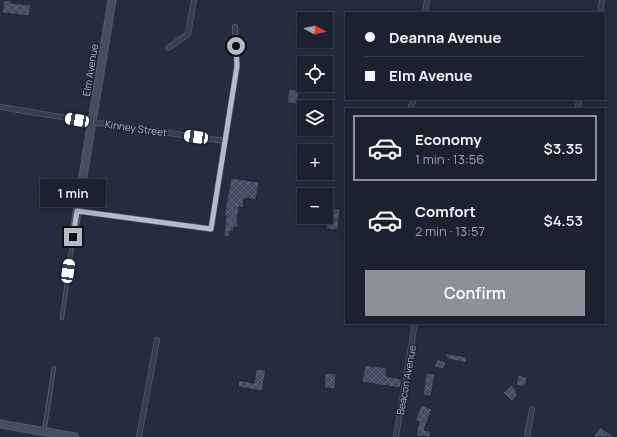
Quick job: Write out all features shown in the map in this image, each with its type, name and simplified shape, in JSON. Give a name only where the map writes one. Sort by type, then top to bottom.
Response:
[{"type":"street","name":"Elm Avenue","points":[[73,237],[112,0]]},
{"type":"street","points":[[168,48],[188,34],[194,0]]},
{"type":"street","points":[[425,12],[428,0]]},
{"type":"street","points":[[600,12],[602,0]]},
{"type":"street","points":[[77,211],[211,229],[237,66],[235,27]]},
{"type":"street","name":"Kinney Street","points":[[0,107],[225,141]]},
{"type":"street","name":"Beacon Avenue","points":[[396,437],[415,324]]},
{"type":"street","points":[[139,437],[157,340]]},
{"type":"street","points":[[527,437],[532,409]]},
{"type":"street","points":[[0,424],[75,437]]},
{"type":"lane","points":[[62,318],[73,237]]},
{"type":"lane","points":[[44,432],[54,368]]},
{"type":"building","points":[[4,0],[11,1],[11,3],[31,5],[29,16],[2,13]]},
{"type":"building","points":[[289,89],[297,90],[297,92],[299,92],[297,104],[287,103]]},
{"type":"building","points":[[231,178],[259,182],[256,200],[244,198],[243,208],[239,207],[237,221],[238,227],[234,227],[233,231],[230,231],[229,237],[224,236],[226,216],[224,216]]},
{"type":"building","points":[[333,208],[340,209],[338,230],[326,229],[326,224],[333,224]]},
{"type":"building","points":[[444,353],[467,357],[466,363],[448,359]]},
{"type":"building","points":[[437,359],[446,362],[444,369],[434,367]]},
{"type":"building","points":[[365,365],[387,368],[386,376],[402,379],[400,388],[362,382]]},
{"type":"building","points":[[256,369],[266,370],[262,391],[238,387],[239,380],[254,383]]},
{"type":"building","points":[[325,373],[336,374],[335,389],[324,388]]},
{"type":"building","points":[[426,373],[435,374],[431,396],[423,395]]},
{"type":"building","points":[[518,375],[527,377],[525,387],[516,385]]},
{"type":"building","points":[[512,384],[518,394],[512,401],[503,393]]},
{"type":"building","points":[[421,405],[432,409],[424,430],[431,431],[430,437],[416,436],[419,422],[415,421]]},
{"type":"building","points":[[600,427],[615,437],[593,437]]},
{"type":"route","points":[[73,237],[77,211],[211,229],[237,66],[236,46]]}]
